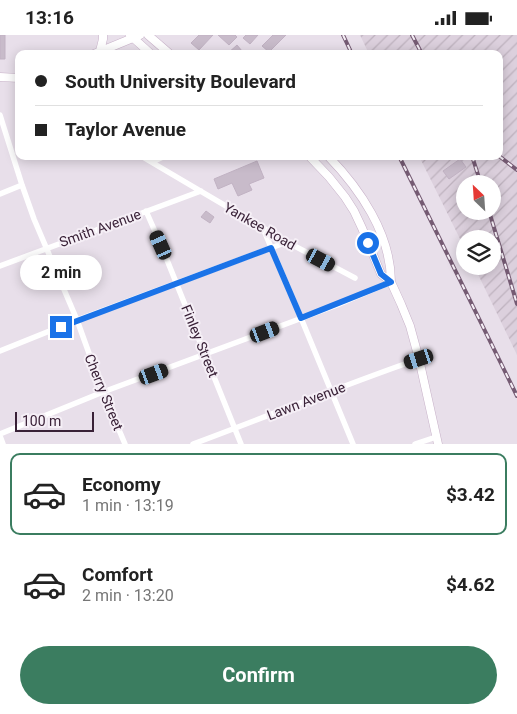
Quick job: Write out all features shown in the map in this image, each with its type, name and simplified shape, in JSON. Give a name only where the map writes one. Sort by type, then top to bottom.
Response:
[{"type":"street","points":[[98,50],[103,35]]},
{"type":"street","points":[[148,35],[165,50]]},
{"type":"street","points":[[102,50],[134,36],[147,50]]},
{"type":"street","points":[[0,77],[15,78]]},
{"type":"street","name":"Cherry Street","points":[[0,115],[34,219],[125,444]]},
{"type":"street","name":"Yankee Road","points":[[148,160],[287,242],[355,279]]},
{"type":"street","points":[[152,162],[156,160]]},
{"type":"street","points":[[313,160],[329,177],[354,211],[381,274],[391,282]]},
{"type":"street","points":[[332,160],[354,187],[373,218],[389,260],[391,282],[410,326],[437,440],[414,444]]},
{"type":"street","points":[[0,193],[22,185]]},
{"type":"street","name":"Smith Avenue","points":[[0,266],[201,191]]},
{"type":"street","name":"Finley Street","points":[[146,211],[241,444]]},
{"type":"street","points":[[262,226],[353,444]]},
{"type":"street","points":[[0,351],[76,320],[287,242]]},
{"type":"street","points":[[3,444],[0,435],[103,392],[205,355],[391,282]]},
{"type":"street","name":"Lawn Avenue","points":[[193,444],[419,359]]},
{"type":"shaded area","points":[[360,35],[517,35],[517,355],[478,275],[501,275],[501,230],[456,231],[421,160],[503,160],[503,50],[367,50]]},
{"type":"building","points":[[0,35],[5,35],[5,59],[0,59]]},
{"type":"building","points":[[199,35],[213,35],[199,50],[191,43]]},
{"type":"building","points":[[218,35],[235,35],[237,37],[229,45]]},
{"type":"building","points":[[246,35],[258,35],[250,44],[243,38]]},
{"type":"building","points":[[273,35],[286,35],[271,50],[267,50],[262,46]]},
{"type":"building","points":[[237,45],[241,50],[231,50]]},
{"type":"building","points":[[459,160],[466,167],[449,179],[443,171]]},
{"type":"building","points":[[257,161],[264,178],[249,184],[252,190],[238,196],[232,183],[218,189],[214,179]]},
{"type":"building","points":[[206,211],[214,217],[210,223],[201,217]]},
{"type":"railway","points":[[343,35],[350,50]]},
{"type":"railway","points":[[412,35],[420,50]]},
{"type":"railway","points":[[503,159],[517,170]]},
{"type":"railway","points":[[401,160],[517,396]]},
{"type":"railway","points":[[473,160],[478,175]]},
{"type":"railway","points":[[492,220],[517,304]]},
{"type":"route","points":[[61,327],[271,248],[301,318],[391,282],[381,274],[368,243]]}]
